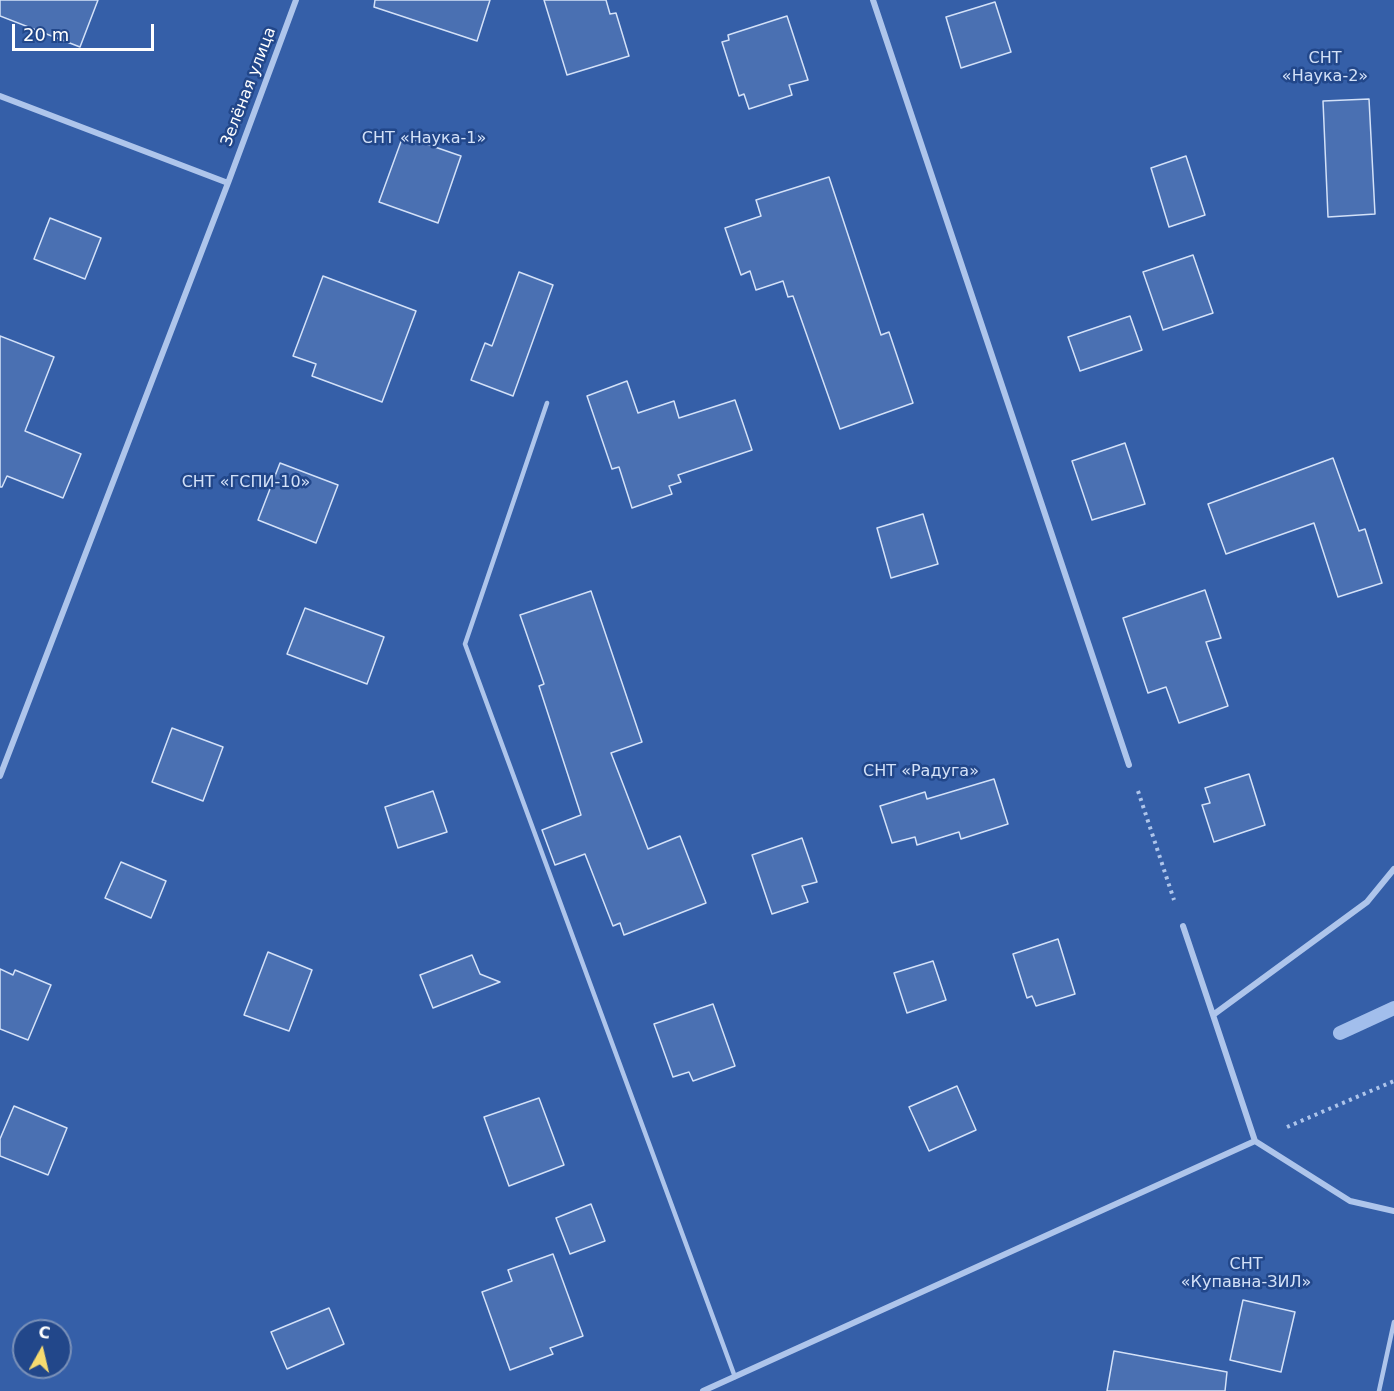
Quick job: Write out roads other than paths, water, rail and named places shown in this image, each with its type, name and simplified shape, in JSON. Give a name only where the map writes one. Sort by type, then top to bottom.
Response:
[{"type":"street","name":"Зелёная улица","points":[[0,776],[296,0]]},
{"type":"street","points":[[873,0],[1129,765]]},
{"type":"street","points":[[0,96],[228,183]]},
{"type":"street","points":[[1213,1016],[1367,902],[1394,869]]},
{"type":"street","points":[[1183,926],[1255,1141],[1350,1201],[1394,1211]]},
{"type":"street","points":[[703,1391],[1255,1141]]},
{"type":"lane","points":[[547,403],[465,644],[735,1377]]},
{"type":"lane","points":[[1379,1391],[1394,1322]]},
{"type":"waterway","points":[[1340,1033],[1394,1008]]},
{"type":"park label","name":"СНТ «Наука-2»","points":[[1325,68]]},
{"type":"park label","name":"СНТ «Наука-1»","points":[[424,139]]},
{"type":"park label","name":"СНТ «ГСПИ-10»","points":[[246,483]]},
{"type":"park label","name":"СНТ «Радуга»","points":[[921,772]]},
{"type":"park label","name":"СНТ «Купавна-ЗИЛ»","points":[[1246,1274]]}]
